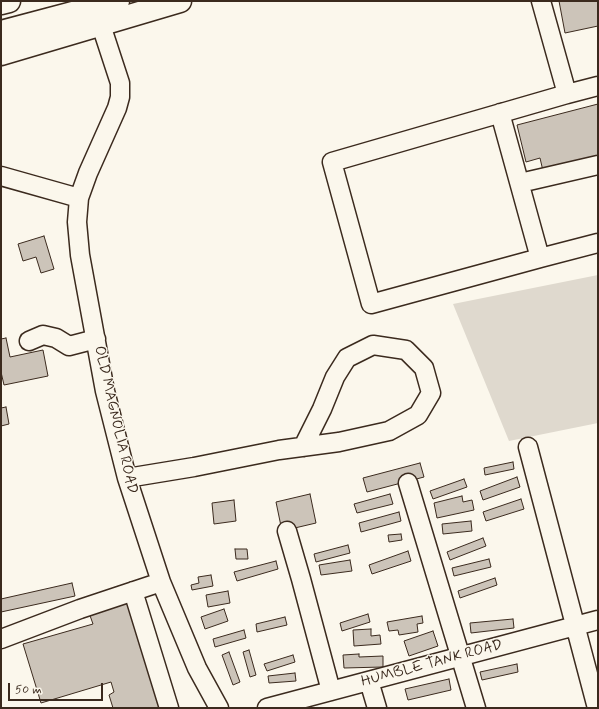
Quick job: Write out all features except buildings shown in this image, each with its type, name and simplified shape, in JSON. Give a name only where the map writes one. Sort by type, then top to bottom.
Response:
[{"type":"main road","points":[[1,3],[9,1]]},
{"type":"main road","points":[[1,32],[118,1]]},
{"type":"main road","points":[[1,54],[180,1]]},
{"type":"street","points":[[541,1],[566,94]]},
{"type":"street","name":"OLD MAGNOLIA ROAD","points":[[101,25],[120,83],[120,97],[117,108],[88,173],[79,198],[77,222],[80,255],[105,391],[127,478],[161,582],[197,668],[219,708]]},
{"type":"street","points":[[598,86],[332,162],[371,304],[598,243]]},
{"type":"street","points":[[500,113],[540,258]]},
{"type":"street","points":[[520,183],[598,165]]},
{"type":"street","points":[[1,176],[79,198]]},
{"type":"street","points":[[29,341],[43,336],[56,338],[69,346],[96,339]]},
{"type":"street","points":[[127,478],[194,467],[280,450],[303,447],[339,442],[389,431],[418,415],[431,393],[424,368],[406,350],[373,345],[347,358],[335,377],[322,410],[303,447]]},
{"type":"street","points":[[528,447],[597,708]]},
{"type":"street","points":[[408,483],[476,708]]},
{"type":"street","points":[[287,531],[304,587],[331,691]]},
{"type":"street","points":[[1,639],[80,609],[161,582]]},
{"type":"street","points":[[133,591],[169,708]]},
{"type":"street","name":"HUMBLE TANK ROAD","points":[[267,708],[598,620]]},
{"type":"street","points":[[369,681],[377,708]]},
{"type":"shaded area","points":[[598,275],[598,423],[509,441],[453,304]]}]
